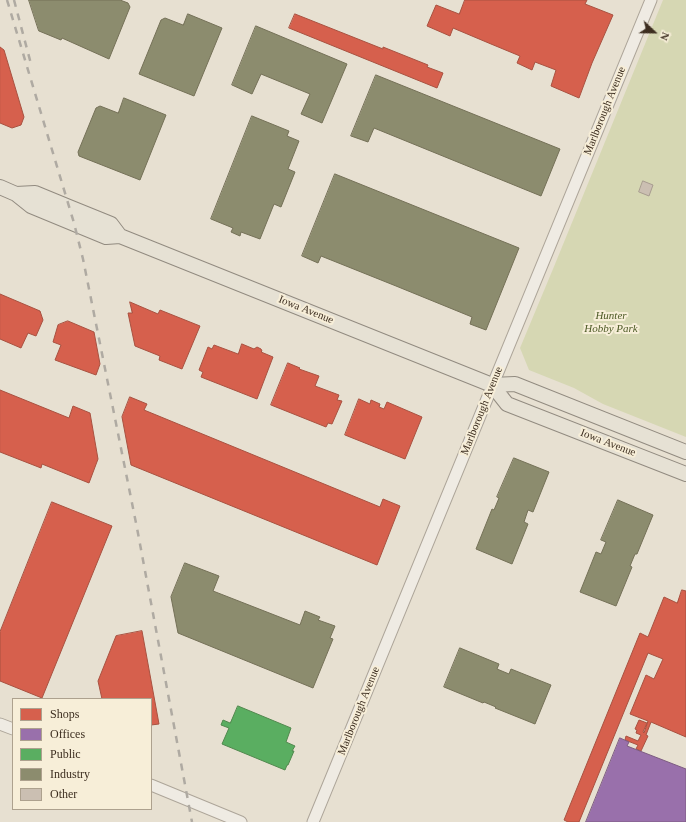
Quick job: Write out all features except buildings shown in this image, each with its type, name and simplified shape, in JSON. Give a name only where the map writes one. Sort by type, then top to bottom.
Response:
[{"type":"main road","name":"Iowa Avenue","points":[[0,187],[16,194],[31,206],[106,237],[120,236],[492,385],[514,384],[686,452]]},
{"type":"main road","name":"Iowa Avenue","points":[[492,385],[507,404],[686,474]]},
{"type":"street","name":"Marlborough Avenue","points":[[313,822],[651,0]]},
{"type":"street","points":[[0,724],[12,729]]},
{"type":"street","points":[[152,785],[241,822]]},
{"type":"green space","name":"Hunter Hobby Park","points":[[663,0],[686,0],[686,437],[603,404],[574,388],[529,370],[520,348]]},
{"type":"railway","points":[[7,0],[74,223],[83,259],[137,528],[192,822]]},
{"type":"railway","points":[[14,0],[31,64]]}]
